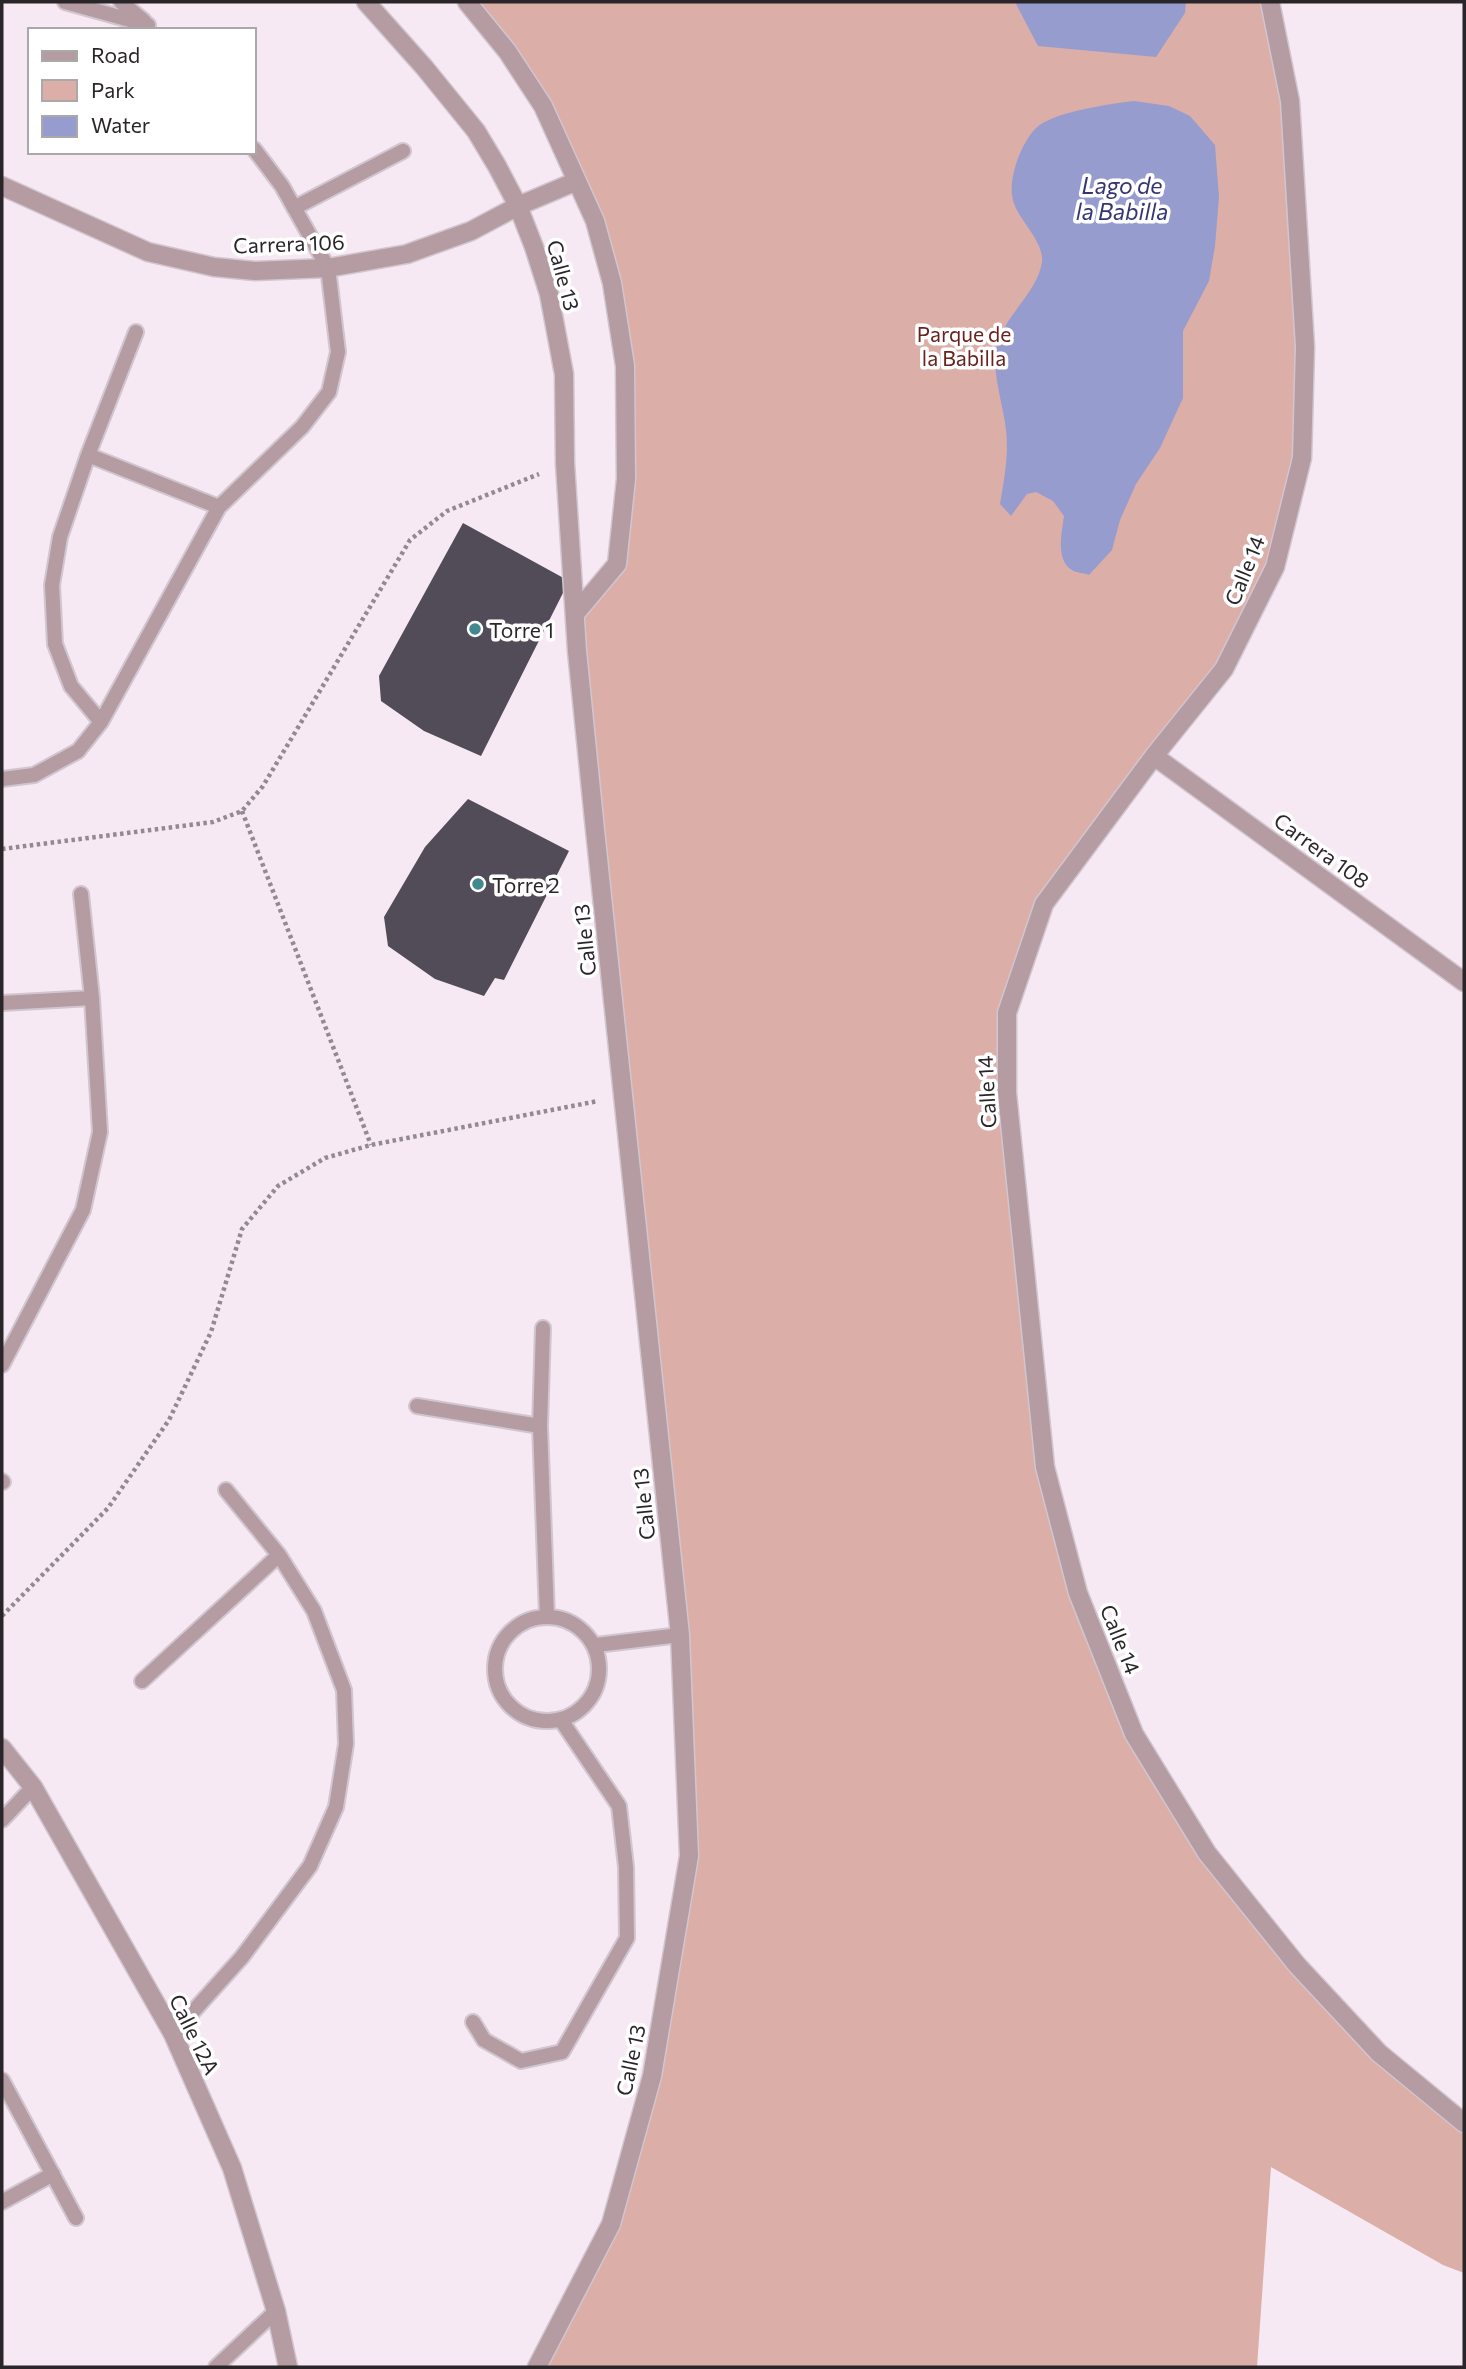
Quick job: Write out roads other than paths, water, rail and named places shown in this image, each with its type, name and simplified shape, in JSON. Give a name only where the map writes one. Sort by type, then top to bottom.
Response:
[{"type":"street","name":"Calle 13","points":[[366,2],[424,66],[476,131],[518,206],[549,294],[564,374],[565,463],[593,816],[680,1635],[689,1856],[652,2076],[611,2224],[537,2367]]},
{"type":"street","name":"Calle 13","points":[[467,2],[507,51],[543,106],[595,221],[612,283],[625,366],[626,479],[617,564],[575,614]]},
{"type":"street","name":"Calle 14","points":[[1270,2],[1290,101],[1305,346],[1302,458],[1275,567],[1224,668],[1154,756],[1044,904],[1007,1013],[1007,1093],[1045,1467],[1078,1593],[1134,1734],[1207,1853],[1297,1965],[1379,2053],[1464,2123]]},
{"type":"street","name":"Carrera 106","points":[[2,186],[148,252],[214,267],[242,269],[328,268],[407,254],[471,231],[518,206],[577,181]]},
{"type":"street","name":"Carrera 108","points":[[1154,756],[1464,982]]},
{"type":"street","name":"Calle 12A","points":[[2,1748],[33,1787],[173,2034],[232,2168],[276,2311],[288,2367]]},
{"type":"lane","points":[[65,2],[150,27]]},
{"type":"lane","points":[[121,2],[150,27]]},
{"type":"lane","points":[[294,208],[403,151]]},
{"type":"lane","points":[[2,779],[34,775],[78,751],[101,722],[219,507],[302,427],[329,392],[338,352],[328,268],[282,186],[256,152]]},
{"type":"lane","points":[[101,722],[71,685],[55,644],[52,585],[60,537],[88,455],[136,332]]},
{"type":"lane","points":[[88,455],[219,507]]},
{"type":"lane","points":[[2,1365],[83,1210],[100,1132],[92,998],[81,894]]},
{"type":"lane","points":[[2,1003],[92,998]]},
{"type":"lane","points":[[543,1328],[540,1426],[547,1616]]},
{"type":"lane","points":[[417,1406],[540,1426]]},
{"type":"lane","points":[[173,2034],[235,1966],[310,1866],[337,1807],[346,1744],[344,1690],[314,1611],[279,1555],[226,1490]]},
{"type":"lane","points":[[142,1681],[279,1555]]},
{"type":"lane","points":[[547,1616],[576,1623],[596,1645],[600,1676],[588,1704],[561,1720],[536,1721],[513,1709],[498,1688],[494,1663],[503,1639],[523,1622],[547,1616]]},
{"type":"lane","points":[[596,1645],[680,1635]]},
{"type":"lane","points":[[473,2022],[484,2040],[521,2061],[562,2052],[627,1938],[626,1867],[619,1807],[561,1720]]},
{"type":"lane","points":[[2,1820],[33,1787]]},
{"type":"lane","points":[[2,2080],[76,2218]]},
{"type":"lane","points":[[2,2202],[53,2174]]},
{"type":"lane","points":[[216,2367],[276,2311]]},
{"type":"water","points":[[1015,2],[1186,2],[1185,13],[1156,57],[1038,46]]},
{"type":"water","name":"Lago de la Babilla","points":[[1134,101],[1169,106],[1190,116],[1215,145],[1219,197],[1215,246],[1209,281],[1183,331],[1183,398],[1160,448],[1136,484],[1120,520],[1112,550],[1089,575],[1072,570],[1063,560],[1061,537],[1064,516],[1053,501],[1036,492],[1027,494],[1011,516],[1000,504],[1007,439],[996,377],[997,346],[1006,324],[1034,284],[1042,262],[1040,248],[1015,206],[1012,196],[1013,174],[1023,148],[1041,124],[1073,112]]},
{"type":"place","name":"Torre 1","points":[[475,629]]},
{"type":"place","name":"Torre 2","points":[[478,884]]},
{"type":"park label","name":"Parque de la Babilla","points":[[964,345]]}]
